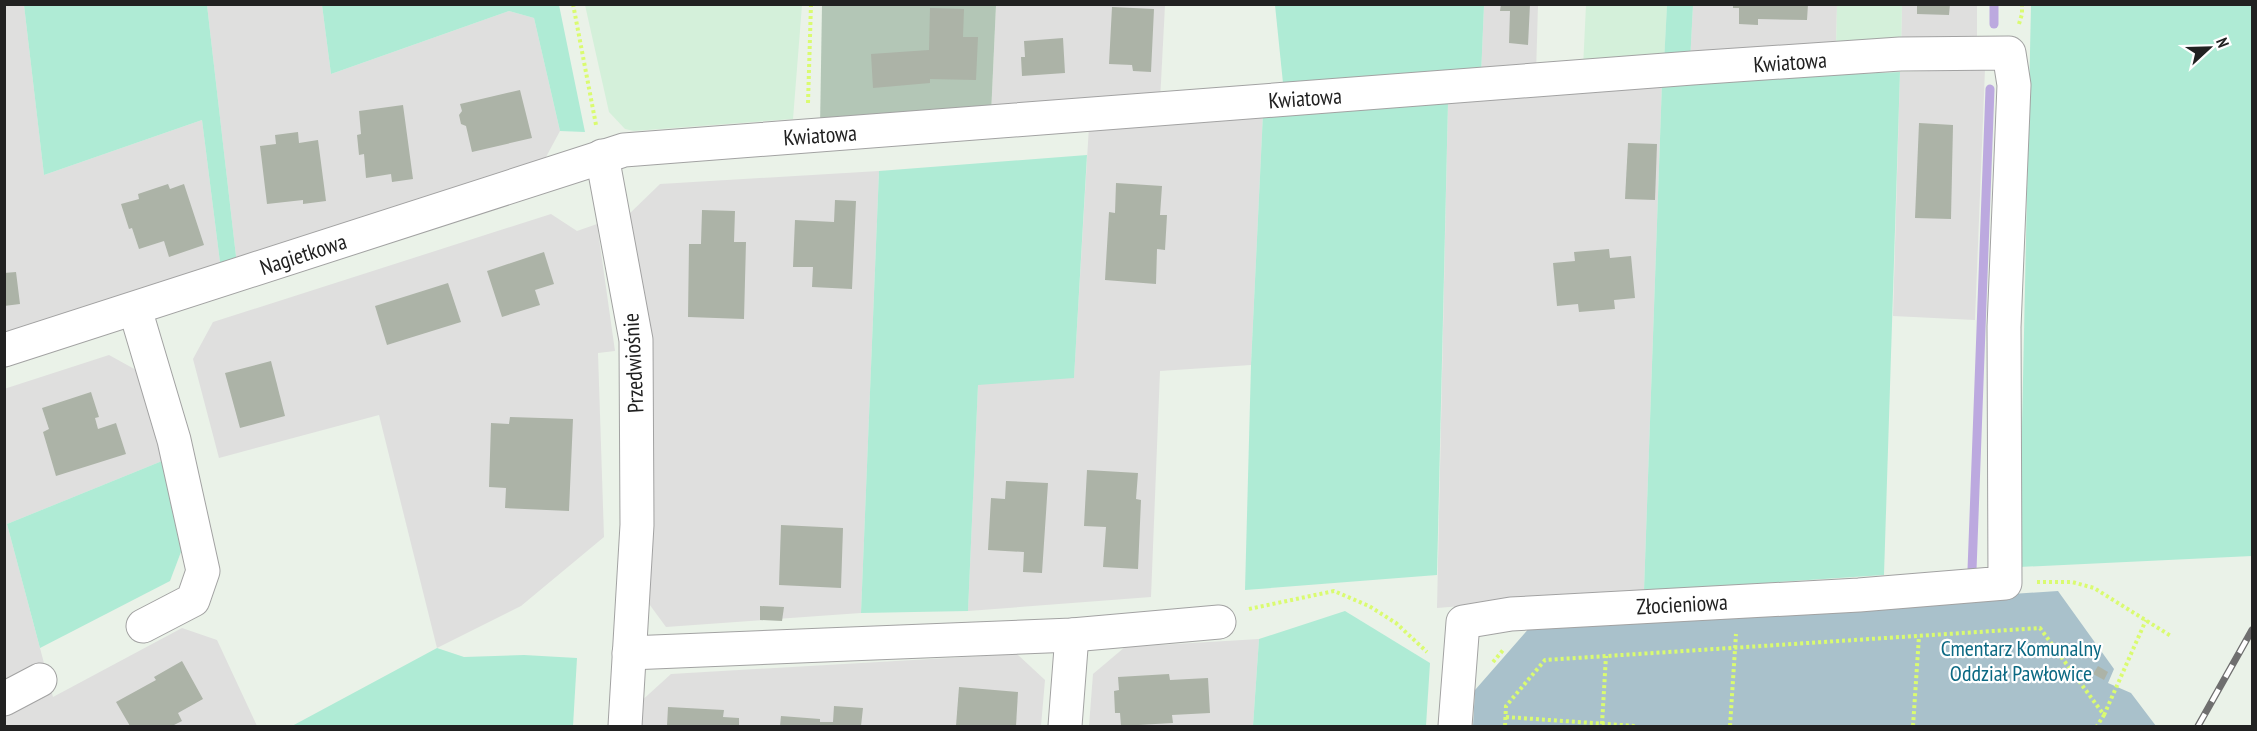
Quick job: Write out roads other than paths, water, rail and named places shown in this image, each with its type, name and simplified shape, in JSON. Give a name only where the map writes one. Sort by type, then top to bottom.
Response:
[{"type":"street","name":"Kwiatowa","points":[[602,156],[624,150],[1704,68],[1900,54],[2009,53],[2014,86],[2004,327],[2005,583]]},
{"type":"street","name":"Nagietkowa","points":[[4,350],[602,156]]},
{"type":"street","name":"Przedwiośnie","points":[[602,156],[636,339],[637,525],[625,726]]},
{"type":"street","points":[[135,309],[174,440],[203,571],[193,600],[143,626]]},
{"type":"street","name":"Złocieniowa","points":[[1455,726],[1463,622],[1510,614],[1859,595],[2005,583]]},
{"type":"street","points":[[629,653],[1072,634],[1219,622]]},
{"type":"street","points":[[1065,726],[1072,634]]},
{"type":"street","points":[[4,699],[40,680]]},
{"type":"waterway","points":[[1994,4],[1994,24]]},
{"type":"waterway","points":[[1972,570],[1990,89]]},
{"type":"railway","points":[[2198,726],[2252,630]]},
{"type":"park label","name":"Cmentarz Komunalny Oddział Pawłowice","points":[[2021,660]]}]
